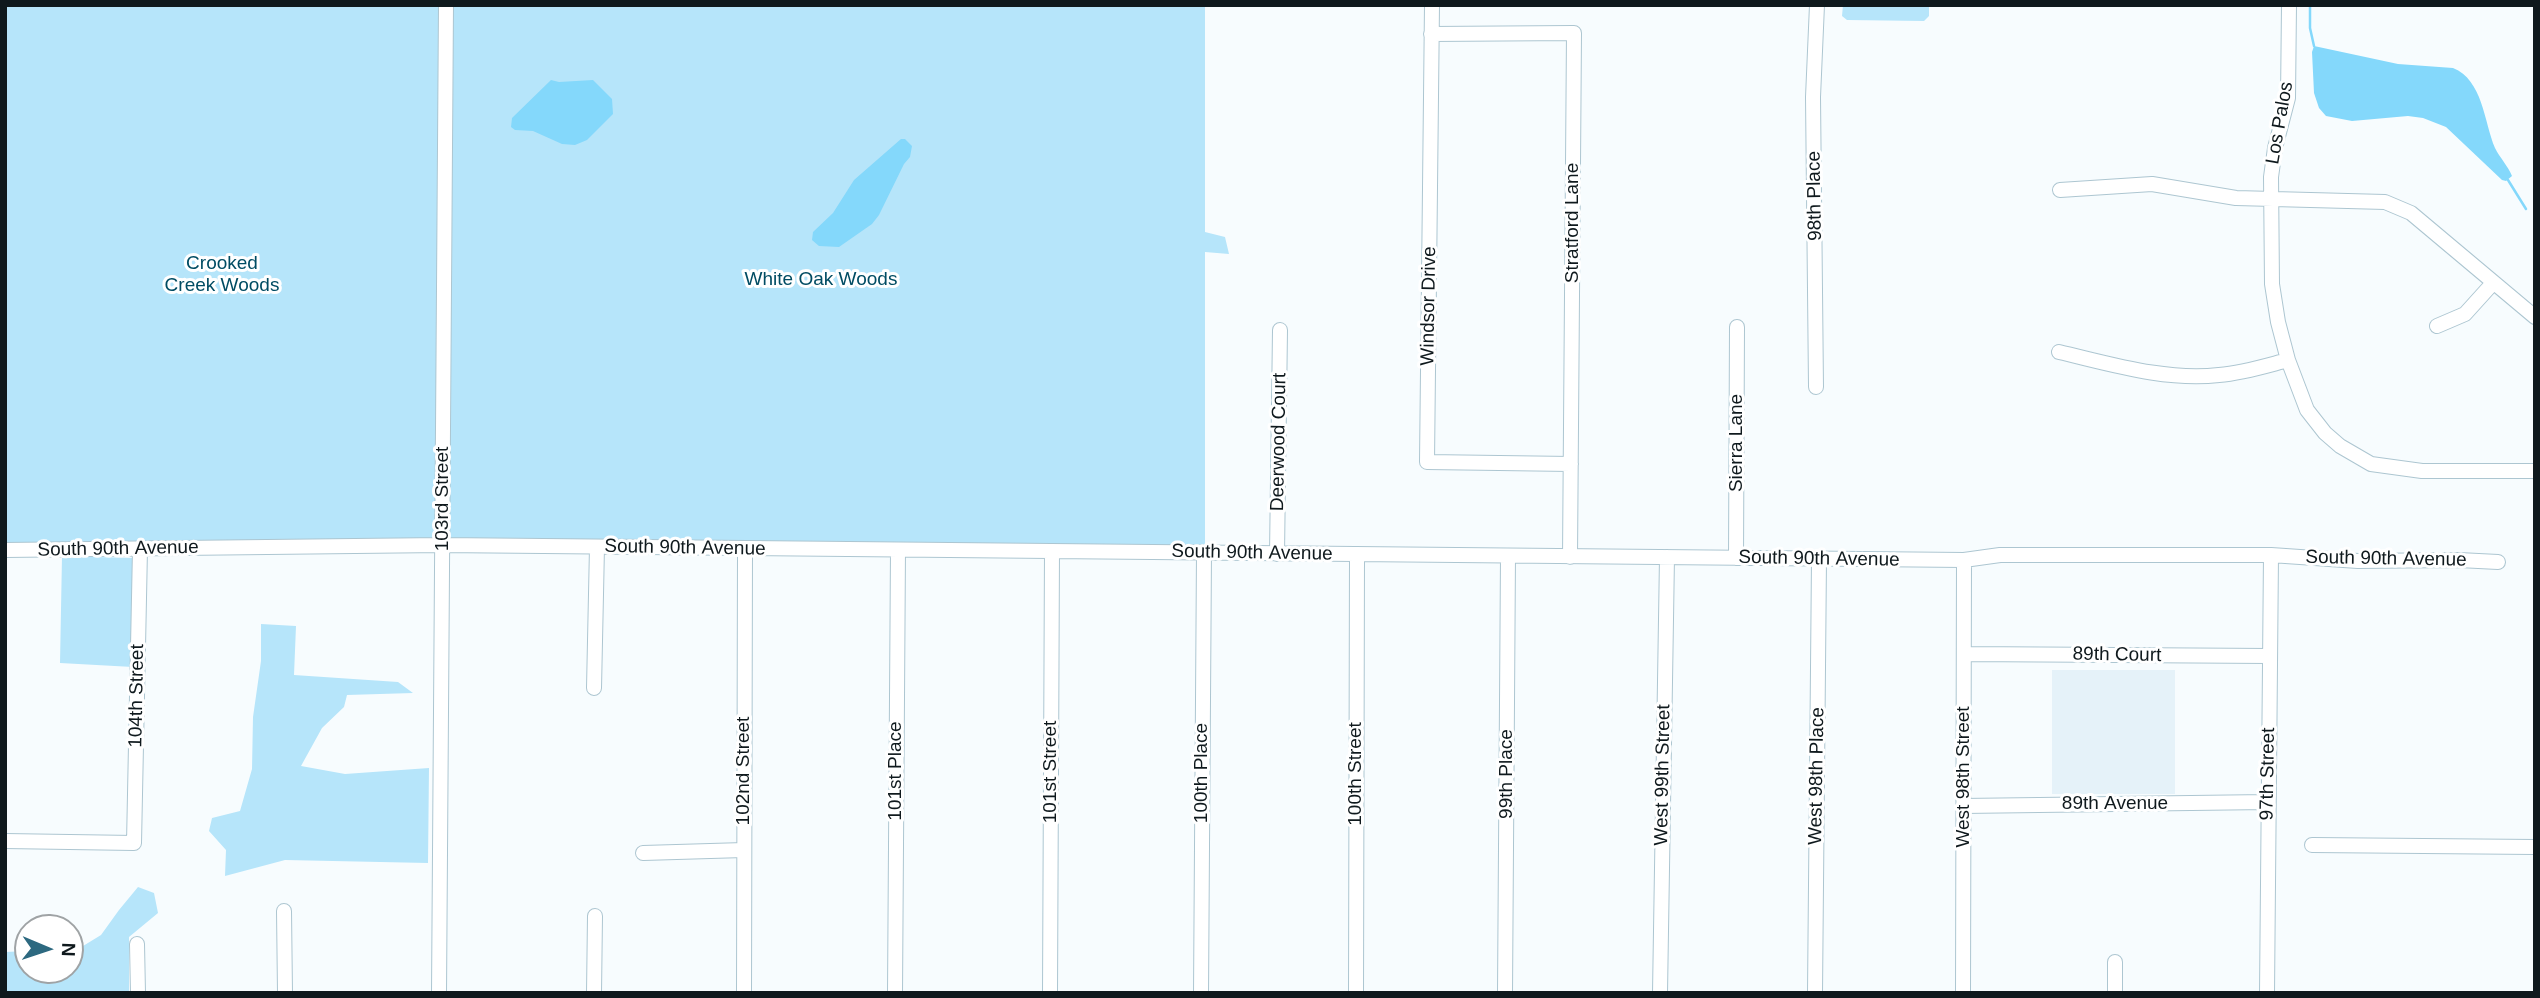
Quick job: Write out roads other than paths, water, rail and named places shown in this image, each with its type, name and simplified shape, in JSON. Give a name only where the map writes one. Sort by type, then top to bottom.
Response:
[{"type":"street","name":"103rd Street","points":[[439,993],[446,5]]},
{"type":"street","name":"Windsor Drive","points":[[1432,5],[1427,462],[1571,464]]},
{"type":"street","name":"98th Place","points":[[1816,387],[1813,97],[1817,5]]},
{"type":"street","name":"Los Palos","points":[[2289,5],[2288,99],[2272,164],[2274,303],[2300,395],[2316,423],[2340,446],[2371,464],[2422,471],[2535,471]]},
{"type":"street","name":"Stratford Lane","points":[[1431,34],[1574,33],[1570,556]]},
{"type":"street","points":[[2060,190],[2152,184],[2221,197],[2371,200],[2396,205],[2411,213],[2535,317]]},
{"type":"street","points":[[2437,326],[2465,314],[2493,283]]},
{"type":"street","name":"Sierra Lane","points":[[1736,558],[1737,327]]},
{"type":"street","name":"Deerwood Court","points":[[1277,554],[1280,330]]},
{"type":"street","points":[[2059,352],[2149,373],[2195,376],[2235,373],[2288,360]]},
{"type":"street","name":"South 90th Avenue","points":[[5,550],[442,545],[1964,560],[2000,555],[2271,555],[2358,561],[2498,562]]},
{"type":"street","points":[[594,688],[597,547]]},
{"type":"street","name":"102nd Street","points":[[744,993],[746,548]]},
{"type":"street","name":"104th Street","points":[[5,841],[134,844],[140,549]]},
{"type":"street","name":"101st Place","points":[[895,993],[898,550]]},
{"type":"street","name":"101st Street","points":[[1050,993],[1052,551]]},
{"type":"street","name":"100th Place","points":[[1201,993],[1204,553]]},
{"type":"street","name":"100th Street","points":[[1356,993],[1357,554]]},
{"type":"street","name":"97th Street","points":[[2266,993],[2271,555]]},
{"type":"street","name":"99th Place","points":[[1505,993],[1508,556]]},
{"type":"street","name":"West 99th Street","points":[[1660,993],[1667,557]]},
{"type":"street","name":"West 98th Place","points":[[1815,993],[1819,559]]},
{"type":"street","name":"West 98th Street","points":[[1963,993],[1964,560]]},
{"type":"street","name":"89th Court","points":[[1965,654],[2269,656]]},
{"type":"street","name":"89th Avenue","points":[[1964,806],[2267,802]]},
{"type":"street","points":[[2312,845],[2535,847]]},
{"type":"street","points":[[643,853],[744,850]]},
{"type":"street","points":[[284,911],[285,993]]},
{"type":"street","points":[[594,993],[595,915]]},
{"type":"street","points":[[137,944],[138,993]]},
{"type":"street","points":[[2115,962],[2115,993]]},
{"type":"waterway","points":[[2310,5],[2310,28],[2314,46]]},
{"type":"waterway","points":[[2508,180],[2526,209]]},
{"type":"park label","name":"Crooked Creek Woods","points":[[222,275]]},
{"type":"park label","name":"White Oak Woods","points":[[821,280]]}]
